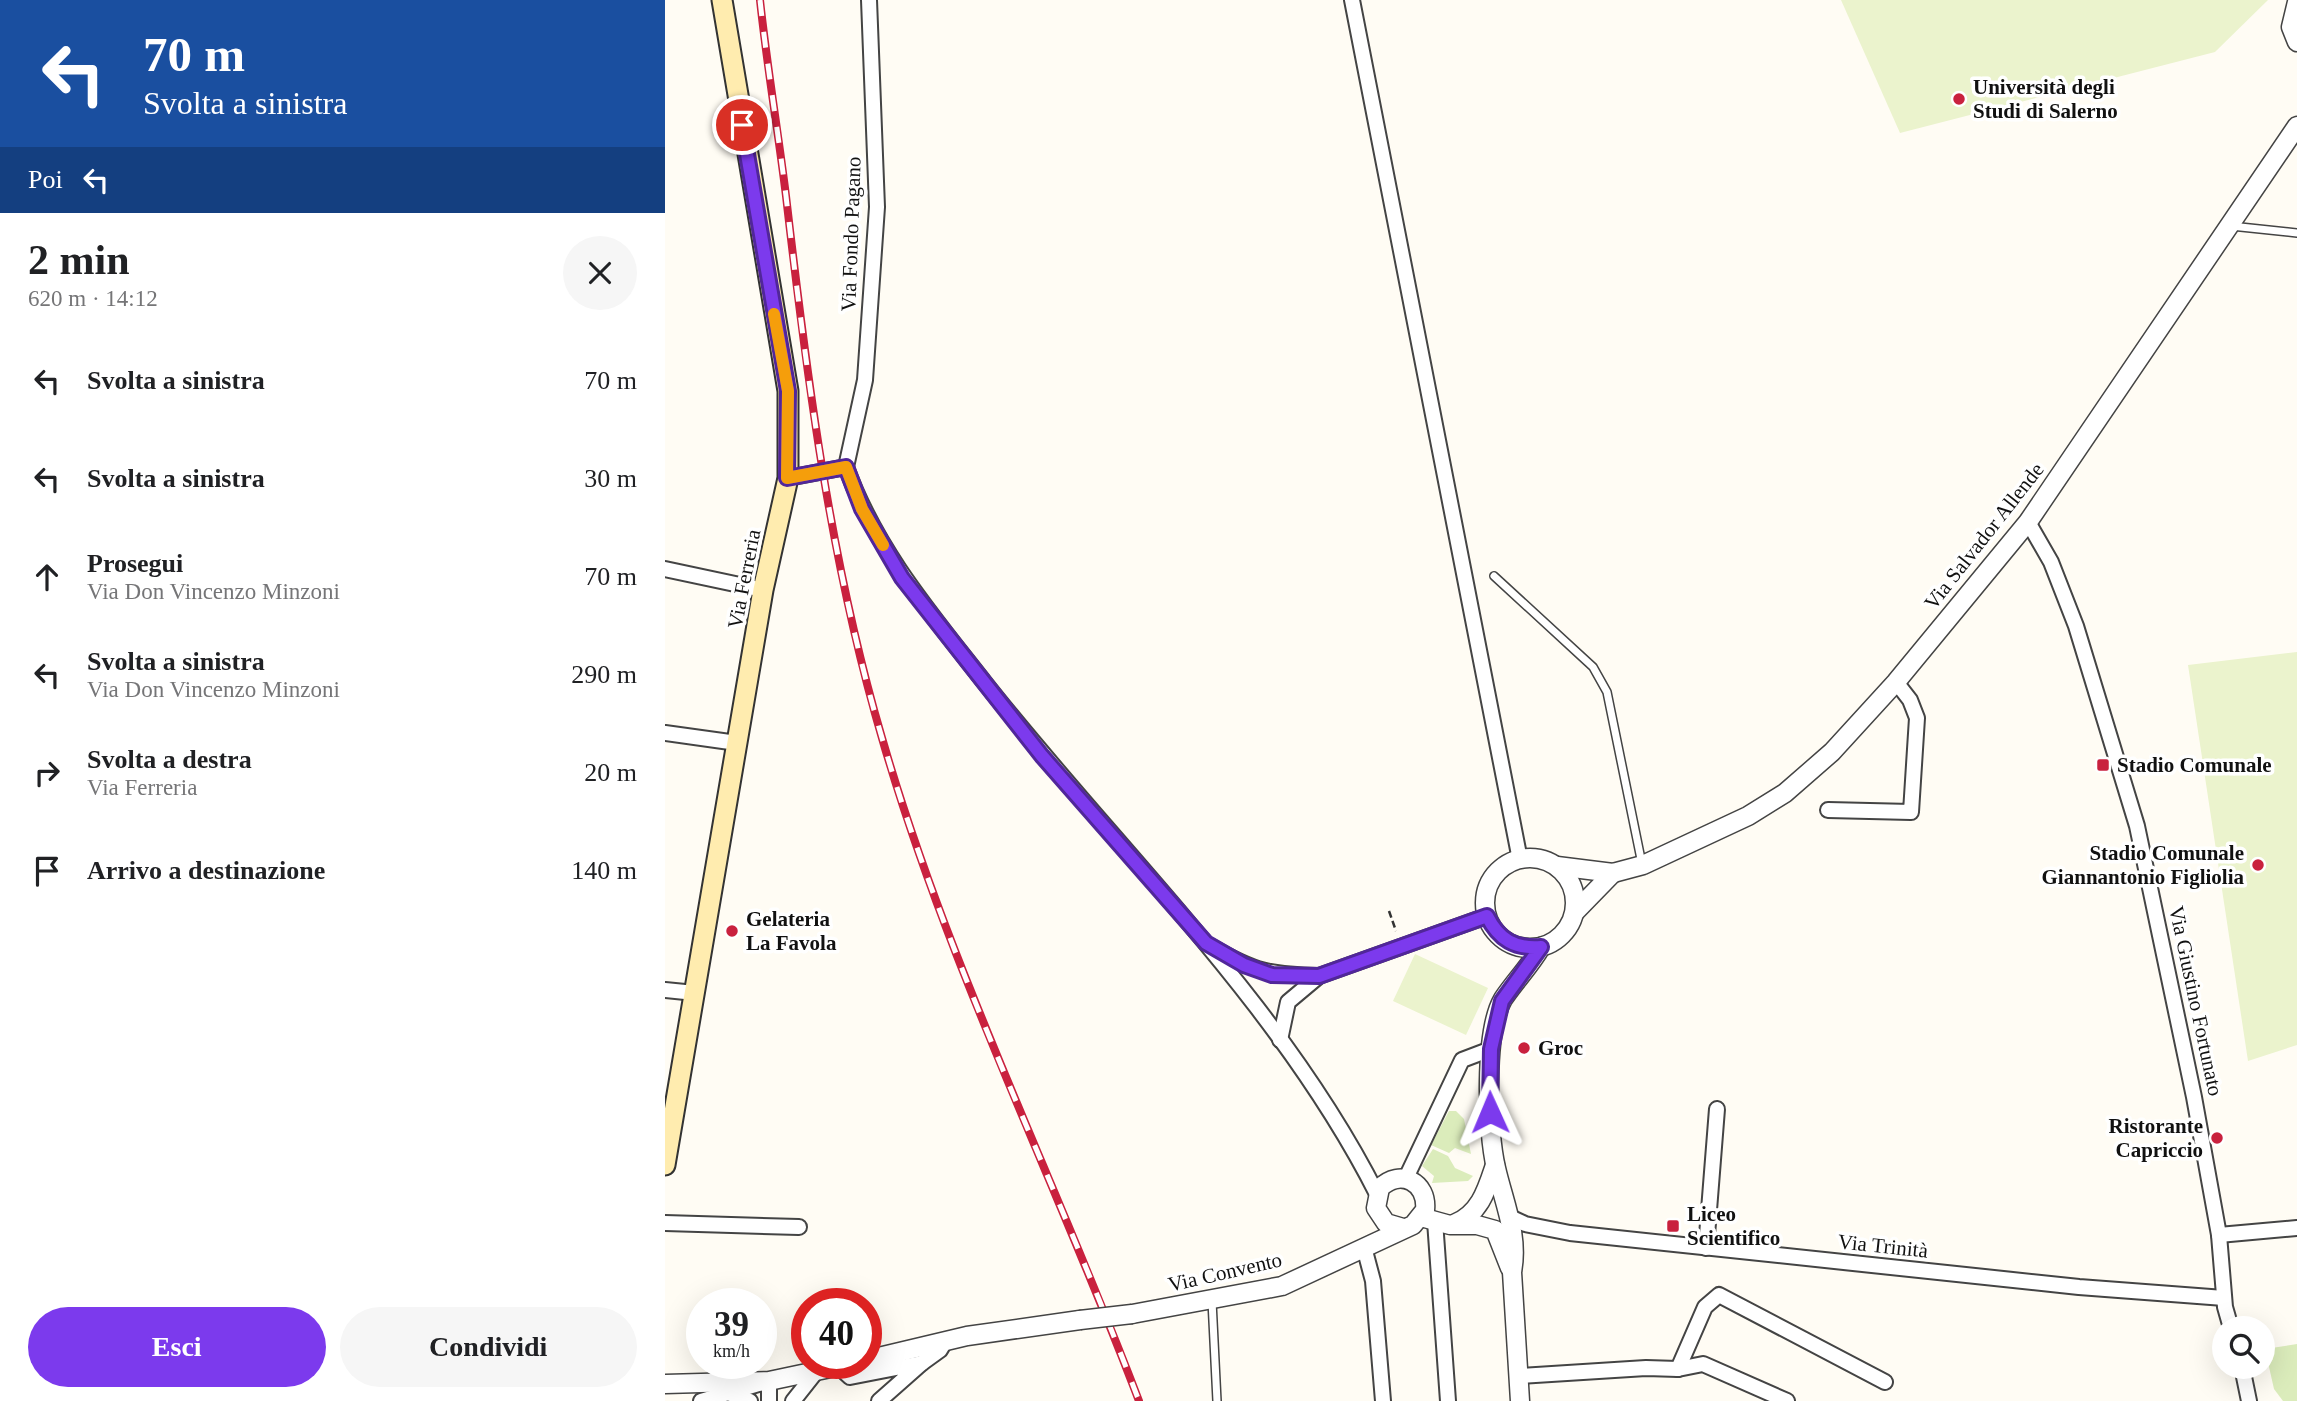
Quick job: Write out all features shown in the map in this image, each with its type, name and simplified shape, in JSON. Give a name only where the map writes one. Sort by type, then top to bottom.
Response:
[{"type":"main road","name":"Via Ferreria","points":[[665,1165],[672,1081],[695,993],[763,590],[787,478],[788,391],[723,0]]},
{"type":"street","name":"Via Fondo Pagano","points":[[846,467],[865,380],[877,207],[869,0]]},
{"type":"street","points":[[1352,0],[1520,860]]},
{"type":"street","points":[[2297,2],[2291,27],[2297,42]]},
{"type":"street","name":"Via Salvador Allende","points":[[1557,866],[1613,873],[1643,865],[1705,838],[1785,793],[1832,752],[1896,682],[2028,522],[2297,126]]},
{"type":"street","points":[[787,478],[846,467],[862,509],[902,578],[1042,756],[1206,943],[1280,1040],[1361,1163],[1377,1194],[1378,1215],[1364,1247],[1373,1281],[1384,1401]]},
{"type":"street","name":"Via Giustino Fortunato","points":[[2028,522],[2051,562],[2076,626],[2137,826],[2178,1015],[2218,1235],[2224,1298]]},
{"type":"street","points":[[665,569],[763,590]]},
{"type":"street","points":[[1828,810],[1912,812],[1917,718],[1910,700],[1896,682]]},
{"type":"street","points":[[665,733],[737,743]]},
{"type":"street","points":[[1541,947],[1514,945],[1502,939],[1487,916],[1487,895],[1495,875],[1506,865],[1533,858],[1557,866],[1573,887],[1575,912]]},
{"type":"street","points":[[1520,1401],[1512,1272],[1516,1251],[1490,1132],[1491,1049],[1502,1001],[1541,947],[1563,935],[1575,912],[1613,873]]},
{"type":"street","points":[[1206,943],[1244,965],[1272,975],[1319,976],[1487,916]]},
{"type":"street","points":[[1280,1040],[1289,1002],[1319,976]]},
{"type":"street","points":[[665,990],[695,993]]},
{"type":"street","points":[[1377,1194],[1398,1179],[1462,1060],[1491,1049]]},
{"type":"street","points":[[1706,1248],[1717,1109]]},
{"type":"street","points":[[1361,1163],[1420,1187],[1424,1194],[1425,1210],[1436,1221],[1477,1225],[1496,1230],[1512,1272]]},
{"type":"street","name":"Via Convento","points":[[946,1340],[1132,1314],[1282,1286],[1403,1228],[1436,1221],[1462,1221],[1487,1194],[1495,1164]]},
{"type":"street","points":[[1378,1215],[1386,1223],[1403,1228]]},
{"type":"street","name":"Via Trinità","points":[[1510,1217],[1525,1224],[1570,1233],[2079,1287],[2224,1298]]},
{"type":"street","points":[[1436,1221],[1448,1401]]},
{"type":"street","points":[[665,1223],[799,1227]]},
{"type":"street","points":[[2218,1235],[2297,1228]]},
{"type":"street","points":[[1678,1369],[1705,1307],[1719,1295],[1885,1382]]},
{"type":"street","points":[[2224,1298],[2228,1316]]},
{"type":"street","points":[[879,1401],[940,1350],[946,1340]]},
{"type":"street","points":[[882,1359],[946,1340]]},
{"type":"street","points":[[882,1365],[922,1363]]},
{"type":"street","points":[[1518,1376],[1646,1368],[1678,1369],[1703,1364],[1787,1401]]},
{"type":"street","points":[[701,1401],[791,1377]]},
{"type":"street","points":[[793,1401],[810,1379]]},
{"type":"street","points":[[882,1379],[890,1390]]},
{"type":"street","points":[[2244,1379],[2249,1401]]},
{"type":"street","points":[[665,1384],[771,1381]]},
{"type":"street","points":[[771,1381],[771,1401]]},
{"type":"street","points":[[727,1393],[750,1401]]},
{"type":"lane","points":[[2231,226],[2297,233]]},
{"type":"lane","points":[[1494,576],[1593,667],[1607,692],[1643,865]]},
{"type":"lane","points":[[1212,1301],[1217,1401]]},
{"type":"path","points":[[1389,911],[1401,947]]},
{"type":"green space","name":"Università degli Studi di Salerno","points":[[1841,0],[2268,0],[2215,52],[1900,133]]},
{"type":"green space","name":"Stadio Comunale Giannantonio Figliolia","points":[[2297,652],[2297,1045],[2248,1061],[2188,665]]},
{"type":"green space","points":[[1415,954],[1488,988],[1466,1035],[1393,1001]]},
{"type":"green space","points":[[1449,1111],[1456,1111],[1464,1119],[1471,1154],[1455,1148],[1449,1153],[1431,1145]]},
{"type":"green space","points":[[1433,1149],[1448,1156],[1455,1168],[1473,1176],[1468,1181],[1432,1183],[1434,1176],[1422,1166]]},
{"type":"green space","points":[[2297,1344],[2297,1401],[2283,1401],[2274,1389],[2272,1379],[2275,1379],[2275,1347]]},
{"type":"railway","points":[[760,0],[822,469],[848,604],[882,738],[938,907],[1139,1401]]},
{"type":"slow traffic","points":[[774,314],[788,391],[787,478],[846,467],[862,509],[883,545]]},
{"type":"place","name":"Università degli Studi di Salerno","points":[[1959,99]]},
{"type":"place","name":"Stadio Comunale","points":[[2103,765]]},
{"type":"place","name":"Stadio Comunale Giannantonio Figliolia","points":[[2258,865]]},
{"type":"place","name":"Gelateria La Favola","points":[[732,931]]},
{"type":"place","name":"Groc","points":[[1524,1048]]},
{"type":"place","name":"Ristorante Capriccio","points":[[2217,1138]]},
{"type":"place","name":"Liceo Scientifico","points":[[1673,1226]]},
{"type":"route","points":[[742,125],[788,391],[787,478],[846,467],[862,509],[902,578],[1042,756],[1206,943],[1244,965],[1272,975],[1319,976],[1487,916],[1502,939],[1527,948],[1541,947],[1502,1001],[1491,1049],[1490,1112]]}]
